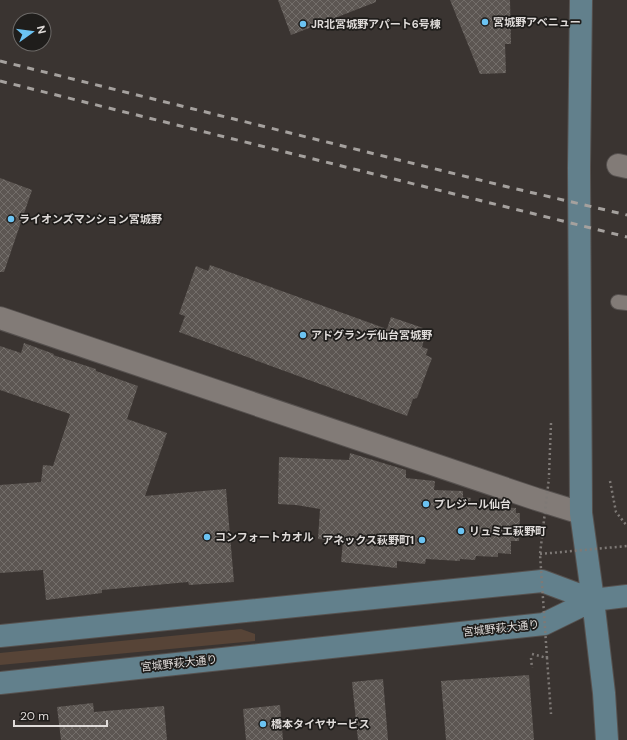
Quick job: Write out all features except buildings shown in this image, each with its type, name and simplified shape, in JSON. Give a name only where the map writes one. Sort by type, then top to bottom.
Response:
[{"type":"street","points":[[581,0],[579,168],[581,513],[604,693],[607,740]]},
{"type":"street","points":[[0,318],[581,513]]},
{"type":"street","points":[[0,636],[542,581],[593,600],[627,596]]},
{"type":"street","name":"宮城野萩大通り","points":[[0,683],[544,624],[593,600]]},
{"type":"path","points":[[551,423],[549,478],[540,554],[551,714]]},
{"type":"path","points":[[610,481],[616,512],[627,526]]},
{"type":"path","points":[[540,554],[627,546]]},
{"type":"path","points":[[531,658],[532,668]]},
{"type":"shaded area","points":[[241,629],[255,634],[255,641],[0,665],[0,653]]},
{"type":"railway","points":[[0,61],[627,215]]},
{"type":"railway","points":[[0,81],[627,237]]},
{"type":"place","name":"宮城野アベニュー","points":[[485,22]]},
{"type":"place","name":"JR北宮城野アパート6号棟","points":[[303,24]]},
{"type":"place","name":"ライオンズマンション宮城野","points":[[11,219]]},
{"type":"place","name":"アドグランデ仙台宮城野","points":[[303,335]]},
{"type":"place","name":"プレジール仙台","points":[[426,504]]},
{"type":"place","name":"リュミエ萩野町","points":[[461,531]]},
{"type":"place","name":"コンフォートカオル","points":[[207,537]]},
{"type":"place","name":"アネックス萩野町1","points":[[422,540]]},
{"type":"place","name":"橋本タイヤサービス","points":[[263,724]]}]
